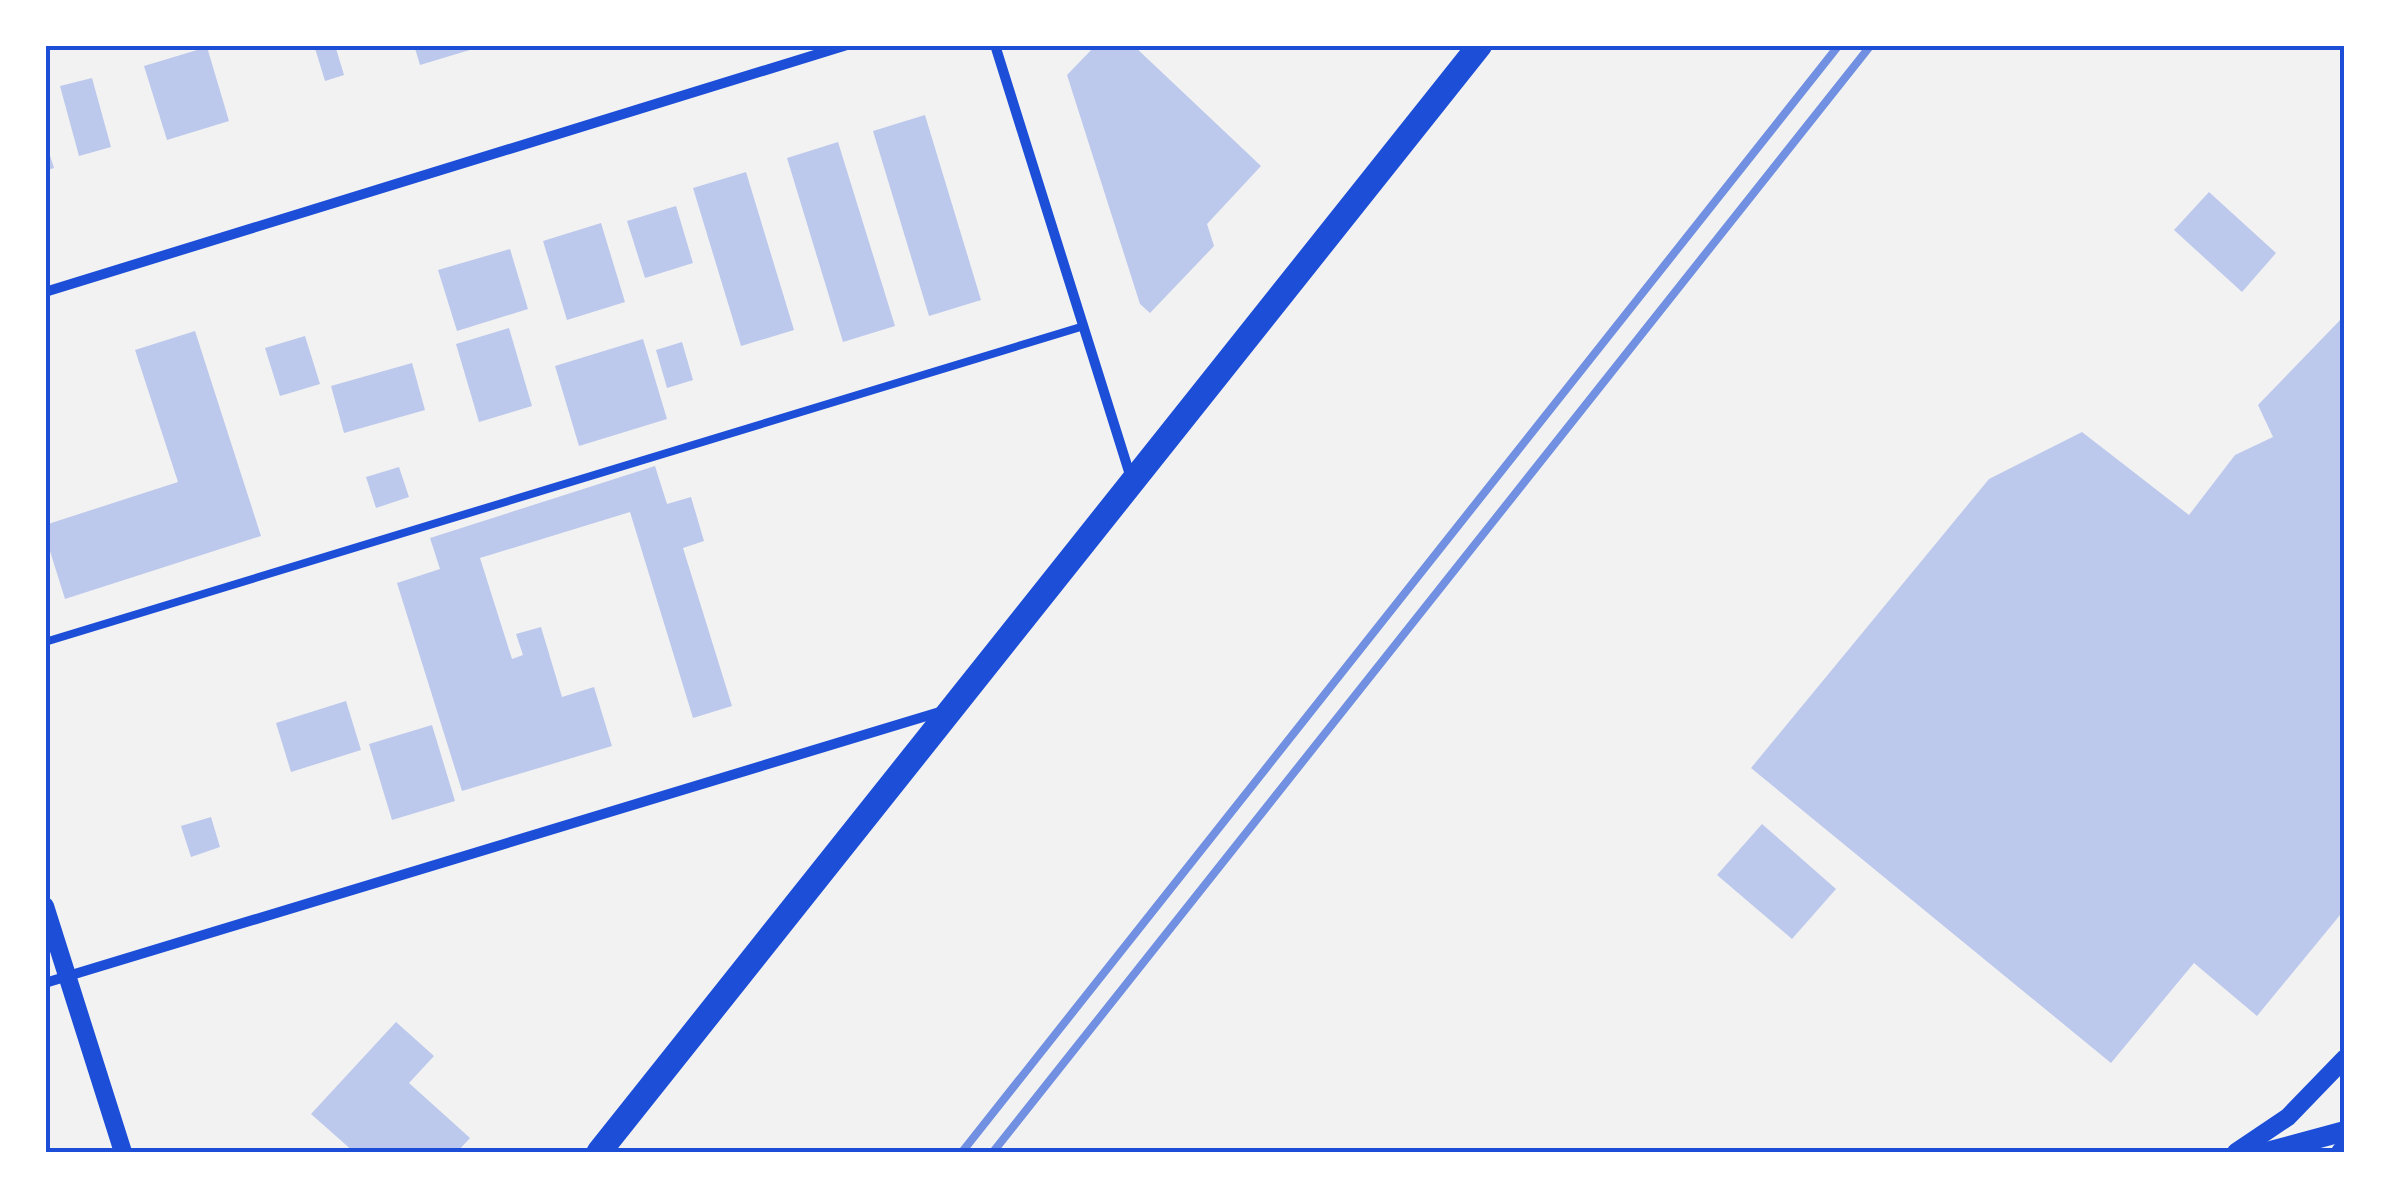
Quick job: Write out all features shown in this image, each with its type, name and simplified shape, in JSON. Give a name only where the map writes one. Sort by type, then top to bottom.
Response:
[{"type":"main road","points":[[599,1152],[1480,45]]},
{"type":"main road","points":[[2267,1152],[2345,1131]]},
{"type":"street","points":[[45,292],[848,45]]},
{"type":"street","points":[[996,45],[1133,484]]},
{"type":"street","points":[[45,983],[953,707]]},
{"type":"street","points":[[45,906],[123,1152]]},
{"type":"street","points":[[2236,1152],[2288,1117],[2345,1058]]},
{"type":"street","points":[[2340,1152],[2345,1146]]},
{"type":"lane","points":[[45,642],[1084,326]]},
{"type":"building","points":[[314,45],[335,45],[344,75],[325,81]]},
{"type":"building","points":[[414,45],[483,45],[483,46],[420,65]]},
{"type":"building","points":[[1096,45],[1133,45],[1261,166],[1207,224],[1214,246],[1150,313],[1140,304],[1067,75]]},
{"type":"building","points":[[207,47],[229,121],[167,140],[144,66]]},
{"type":"building","points":[[92,78],[111,147],[79,156],[60,86]]},
{"type":"building","points":[[925,115],[981,300],[929,316],[873,131]]},
{"type":"building","points":[[838,142],[895,326],[843,342],[787,158]]},
{"type":"building","points":[[45,144],[54,168],[45,171]]},
{"type":"building","points":[[746,172],[794,330],[741,346],[693,188]]},
{"type":"building","points":[[2209,192],[2276,253],[2242,292],[2174,230]]},
{"type":"building","points":[[676,206],[693,263],[645,278],[627,221]]},
{"type":"building","points":[[601,223],[625,302],[567,320],[543,241]]},
{"type":"building","points":[[510,249],[528,309],[457,331],[438,270]]},
{"type":"building","points":[[2345,315],[2345,909],[2257,1016],[2194,963],[2111,1063],[1751,768],[1989,479],[2082,432],[2189,515],[2235,455],[2273,437],[2258,405]]},
{"type":"building","points":[[509,328],[532,406],[479,422],[456,344]]},
{"type":"building","points":[[195,331],[261,536],[65,599],[45,525],[178,482],[135,350]]},
{"type":"building","points":[[305,336],[320,384],[280,396],[265,348]]},
{"type":"building","points":[[643,339],[667,419],[579,446],[555,366]]},
{"type":"building","points":[[682,342],[693,380],[667,388],[656,350]]},
{"type":"building","points":[[412,363],[425,410],[344,433],[331,386]]},
{"type":"building","points":[[655,466],[667,504],[691,497],[704,541],[683,548],[732,706],[693,718],[630,512],[480,558],[512,659],[523,655],[516,634],[541,627],[562,697],[594,687],[612,746],[462,791],[397,583],[440,569],[430,538]]},
{"type":"building","points":[[399,467],[409,497],[376,508],[366,477]]},
{"type":"building","points":[[346,701],[361,750],[291,772],[276,723]]},
{"type":"building","points":[[432,725],[455,801],[392,820],[369,744]]},
{"type":"building","points":[[211,817],[220,847],[191,857],[181,826]]},
{"type":"building","points":[[1762,824],[1836,889],[1792,939],[1717,875]]},
{"type":"building","points":[[396,1022],[434,1056],[409,1083],[470,1138],[457,1152],[354,1152],[311,1114]]},
{"type":"railway","points":[[962,1152],[1839,45]]},
{"type":"railway","points":[[993,1152],[1871,45]]}]
